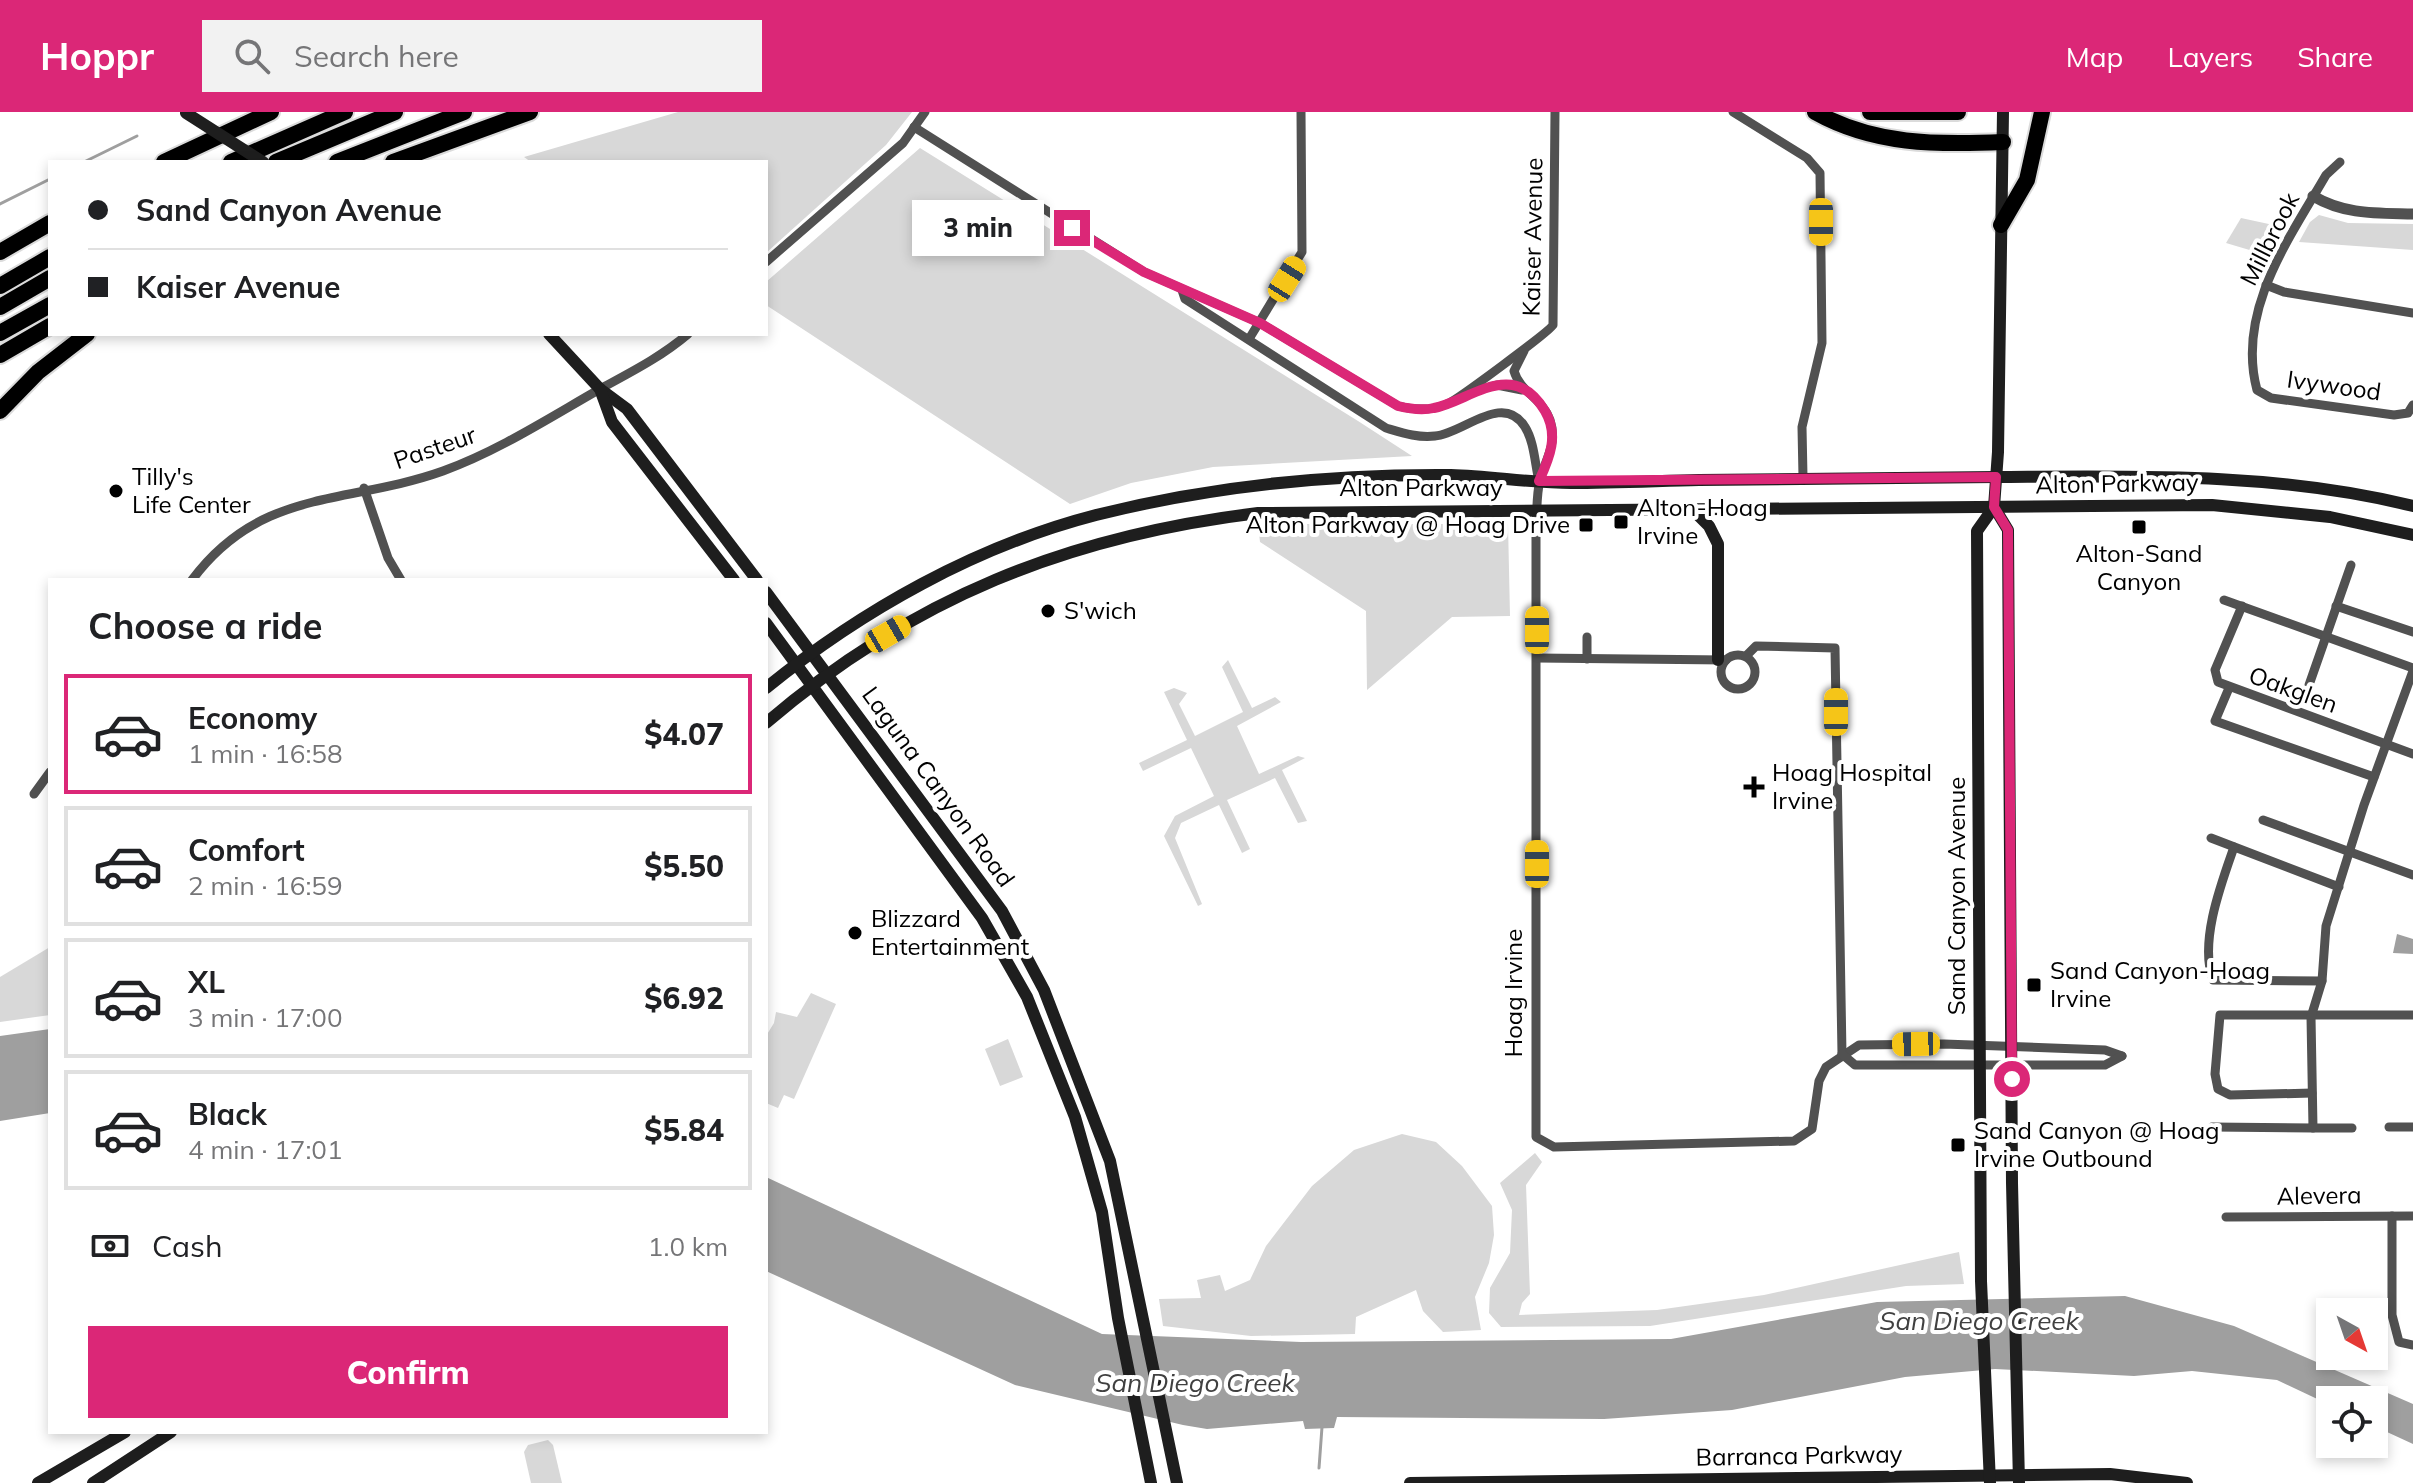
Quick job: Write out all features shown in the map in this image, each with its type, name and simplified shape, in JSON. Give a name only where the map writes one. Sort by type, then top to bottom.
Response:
[{"type":"highway","points":[[168,160],[271,112]]},
{"type":"highway","points":[[236,160],[345,112]]},
{"type":"highway","points":[[281,160],[395,112]]},
{"type":"highway","points":[[342,160],[464,112]]},
{"type":"highway","points":[[398,160],[530,112]]},
{"type":"highway","points":[[1815,112],[1853,131],[1903,142],[2003,142]]},
{"type":"highway","points":[[1870,112],[1958,112]]},
{"type":"highway","points":[[2001,225],[2027,180],[2042,112]]},
{"type":"highway","points":[[0,243],[48,223]]},
{"type":"highway","points":[[0,252],[48,223]]},
{"type":"highway","points":[[0,286],[48,258]]},
{"type":"highway","points":[[0,307],[48,279]]},
{"type":"highway","points":[[0,333],[48,306]]},
{"type":"highway","points":[[0,355],[48,327]]},
{"type":"highway","points":[[0,412],[16,392],[85,336]]},
{"type":"main road","points":[[185,112],[260,160]]},
{"type":"main road","name":"Sand Canyon Avenue","points":[[1990,1479],[1981,1281],[1977,531],[1994,507],[1996,477],[2003,112]]},
{"type":"main road","points":[[551,336],[600,389],[627,409],[755,578]]},
{"type":"main road","points":[[600,389],[612,422],[732,578]]},
{"type":"main road","name":"Alton Parkway","points":[[768,687],[811,654],[900,596],[977,558],[1077,521],[1158,500],[1318,480],[1451,475],[1568,483],[1803,477],[2235,479],[2307,485],[2413,506]]},
{"type":"main road","name":"Alton Parkway","points":[[768,721],[812,686],[888,634],[964,593],[1040,561],[1118,537],[1258,513],[2241,506],[2330,517],[2413,535]]},
{"type":"main road","name":"Sand Canyon Avenue","points":[[1994,507],[2008,530],[2014,1283],[2019,1479]]},
{"type":"main road","points":[[1691,508],[1709,526],[1718,544],[1722,660]]},
{"type":"main road","name":"Laguna Canyon Road","points":[[768,595],[1002,911],[1044,990],[1110,1161],[1177,1483]]},
{"type":"main road","name":"Laguna Canyon Road","points":[[768,626],[982,918],[1027,997],[1075,1117],[1102,1212],[1118,1318],[1151,1483]]},
{"type":"main road","points":[[38,1483],[122,1434]]},
{"type":"main road","points":[[93,1483],[168,1434]]},
{"type":"main road","name":"Barranca Parkway","points":[[1410,1483],[2019,1479],[2110,1474],[2187,1483]]},
{"type":"street","points":[[768,260],[890,155],[925,112]]},
{"type":"street","points":[[1249,339],[1302,252],[1301,112]]},
{"type":"street","name":"Kaiser Avenue","points":[[1460,396],[1501,363],[1549,332],[1555,319],[1555,112]]},
{"type":"street","points":[[1733,112],[1807,158],[1820,173],[1822,343],[1802,427],[1803,477]]},
{"type":"street","points":[[914,127],[1144,272],[1182,290],[1185,299],[1386,428],[1414,436],[1445,435],[1490,413],[1515,416],[1524,425],[1529,437],[1539,481]]},
{"type":"street","name":"Millbrook","points":[[2257,390],[2254,377],[2255,330],[2266,285],[2313,196],[2326,175],[2340,162]]},
{"type":"street","points":[[2313,196],[2331,207],[2355,213],[2413,214]]},
{"type":"street","points":[[2266,285],[2284,292],[2413,313]]},
{"type":"street","name":"Kaiser Avenue","points":[[1182,290],[1191,290],[1260,323],[1398,406],[1412,410],[1437,408],[1460,396],[1497,385],[1527,392]]},
{"type":"street","name":"Pasteur","points":[[194,578],[229,541],[261,520],[286,509],[364,488],[408,482],[462,463],[651,362],[685,336]]},
{"type":"street","name":"Kaiser Avenue","points":[[1524,351],[1514,371],[1517,383],[1541,405],[1553,434],[1552,452],[1539,481]]},
{"type":"street","name":"Ivywood","points":[[2257,390],[2271,398],[2394,415],[2410,409]]},
{"type":"street","name":"Hoag Irvine","points":[[1539,481],[1533,1130],[1536,1137],[1554,1147],[1794,1141],[1812,1129],[1819,1081],[1826,1067],[1842,1054]]},
{"type":"street","points":[[364,488],[384,546],[400,578]]},
{"type":"street","points":[[2309,685],[2351,565]]},
{"type":"street","points":[[2224,600],[2413,669],[2326,926],[2322,981],[2311,1017],[2313,1128]]},
{"type":"street","name":"Oakglen","points":[[2242,606],[2215,670],[2218,682],[2413,754]]},
{"type":"street","points":[[2336,606],[2413,632]]},
{"type":"street","points":[[1587,637],[1587,659]]},
{"type":"street","points":[[1746,656],[1756,646],[1835,648],[1842,1054],[1855,1065],[2105,1065],[2122,1056],[2105,1050],[1859,1045],[1842,1054]]},
{"type":"street","points":[[1537,658],[1722,660],[1735,655],[1746,656]]},
{"type":"street","points":[[1722,660],[1724,681],[1733,688],[1745,688],[1753,680],[1755,669],[1746,656]]},
{"type":"street","points":[[2229,688],[2215,721],[2374,777]]},
{"type":"street","points":[[34,794],[48,775]]},
{"type":"street","points":[[2263,820],[2413,875]]},
{"type":"street","points":[[2211,838],[2339,887]]},
{"type":"street","points":[[2234,847],[2216,895],[2212,924],[2213,980],[2322,981]]},
{"type":"street","points":[[2312,1093],[2230,1095],[2218,1089],[2215,1074],[2220,1015],[2413,1015]]},
{"type":"street","points":[[2212,1127],[2352,1128]]},
{"type":"street","points":[[2389,1127],[2413,1127]]},
{"type":"street","points":[[2392,1216],[2393,1324],[2399,1342],[2413,1345]]},
{"type":"street","name":"Alevera","points":[[2226,1217],[2413,1216]]},
{"type":"shaded area","points":[[678,112],[912,112],[886,145],[768,251],[768,160],[528,160],[524,157]]},
{"type":"shaded area","points":[[920,148],[1412,456],[1213,467],[1131,483],[1070,504],[768,306],[768,280]]},
{"type":"shaded area","points":[[2319,215],[2348,223],[2413,224],[2413,250],[2299,242],[2310,222]]},
{"type":"shaded area","points":[[2241,218],[2278,226],[2263,254],[2226,243]]},
{"type":"shaded area","points":[[1258,524],[1508,524],[1510,616],[1452,617],[1367,690],[1366,611],[1260,542]]},
{"type":"shaded area","points":[[1228,660],[1252,708],[1275,697],[1281,702],[1237,726],[1259,774],[1298,756],[1305,758],[1282,770],[1307,821],[1298,823],[1275,778],[1227,800],[1250,849],[1242,853],[1219,805],[1181,823],[1175,838],[1202,904],[1198,906],[1164,836],[1175,816],[1214,796],[1191,748],[1143,771],[1139,763],[1187,740],[1164,692],[1174,688],[1187,693],[1179,704],[1195,736],[1243,712],[1222,667]]},
{"type":"shaded area","points":[[48,948],[48,1015],[0,1022],[0,977]]},
{"type":"shaded area","points":[[811,993],[836,1004],[794,1099],[784,1095],[778,1108],[768,1104],[768,1033],[776,1012],[797,1017]]},
{"type":"shaded area","points":[[1008,1039],[1023,1077],[1000,1086],[985,1049]]},
{"type":"shaded area","points":[[1402,1134],[1436,1142],[1462,1166],[1492,1206],[1494,1235],[1489,1263],[1475,1297],[1481,1330],[1443,1332],[1423,1311],[1416,1290],[1356,1317],[1355,1334],[1251,1336],[1163,1326],[1159,1299],[1201,1298],[1197,1280],[1220,1275],[1225,1291],[1250,1280],[1266,1246],[1312,1186],[1354,1150]]},
{"type":"shaded area","points":[[1535,1153],[1542,1162],[1526,1185],[1530,1294],[1522,1303],[1519,1315],[1657,1310],[1764,1295],[1959,1252],[1964,1284],[1906,1286],[1650,1326],[1501,1327],[1489,1313],[1490,1288],[1510,1253],[1512,1210],[1500,1183]]},
{"type":"shaded area","points":[[548,1440],[553,1445],[562,1483],[531,1483],[524,1452],[528,1445]]},
{"type":"water","points":[[2397,934],[2413,939],[2413,954],[2393,953]]},
{"type":"water","points":[[48,1029],[48,1113],[0,1121],[0,1036]]},
{"type":"water","name":"San Diego Creek","points":[[768,1178],[1102,1334],[1301,1342],[1671,1339],[1877,1302],[2125,1296],[2234,1326],[2316,1362],[2316,1370],[2335,1370],[2372,1386],[2316,1386],[2316,1398],[2277,1380],[2192,1371],[2134,1376],[1995,1369],[1905,1377],[1732,1410],[1604,1419],[1337,1417],[1334,1428],[1305,1429],[1303,1421],[1207,1429],[1015,1385],[768,1272]]},
{"type":"water","name":"San Diego Creek","points":[[2388,1393],[2413,1404],[2413,1444],[2388,1432]]},
{"type":"waterway","points":[[88,160],[137,136]]},
{"type":"waterway","points":[[0,204],[48,180]]},
{"type":"waterway","points":[[1319,1468],[1322,1427]]},
{"type":"place","name":"Tilly's Life Center","points":[[116,491]]},
{"type":"place","name":"Alton-Hoag Irvine","points":[[1621,522]]},
{"type":"place","name":"Alton Parkway @ Hoag Drive","points":[[1586,525]]},
{"type":"place","name":"Alton-Sand Canyon","points":[[2139,527]]},
{"type":"place","name":"S'wich","points":[[1048,611]]},
{"type":"place","name":"Hoag Hospital Irvine","points":[[1754,787]]},
{"type":"place","name":"Blizzard Entertainment","points":[[855,933]]},
{"type":"place","name":"Sand Canyon-Hoag Irvine","points":[[2034,985]]},
{"type":"place","name":"Sand Canyon @ Hoag Irvine Outbound","points":[[1958,1145]]},
{"type":"route","points":[[1072,228],[1144,272],[1182,290],[1191,290],[1260,323],[1398,406],[1412,410],[1437,408],[1480,388],[1497,385],[1527,392],[1541,405],[1550,420],[1553,434],[1552,452],[1539,481],[1996,477],[1994,507],[2008,530],[2012,1079]]}]
